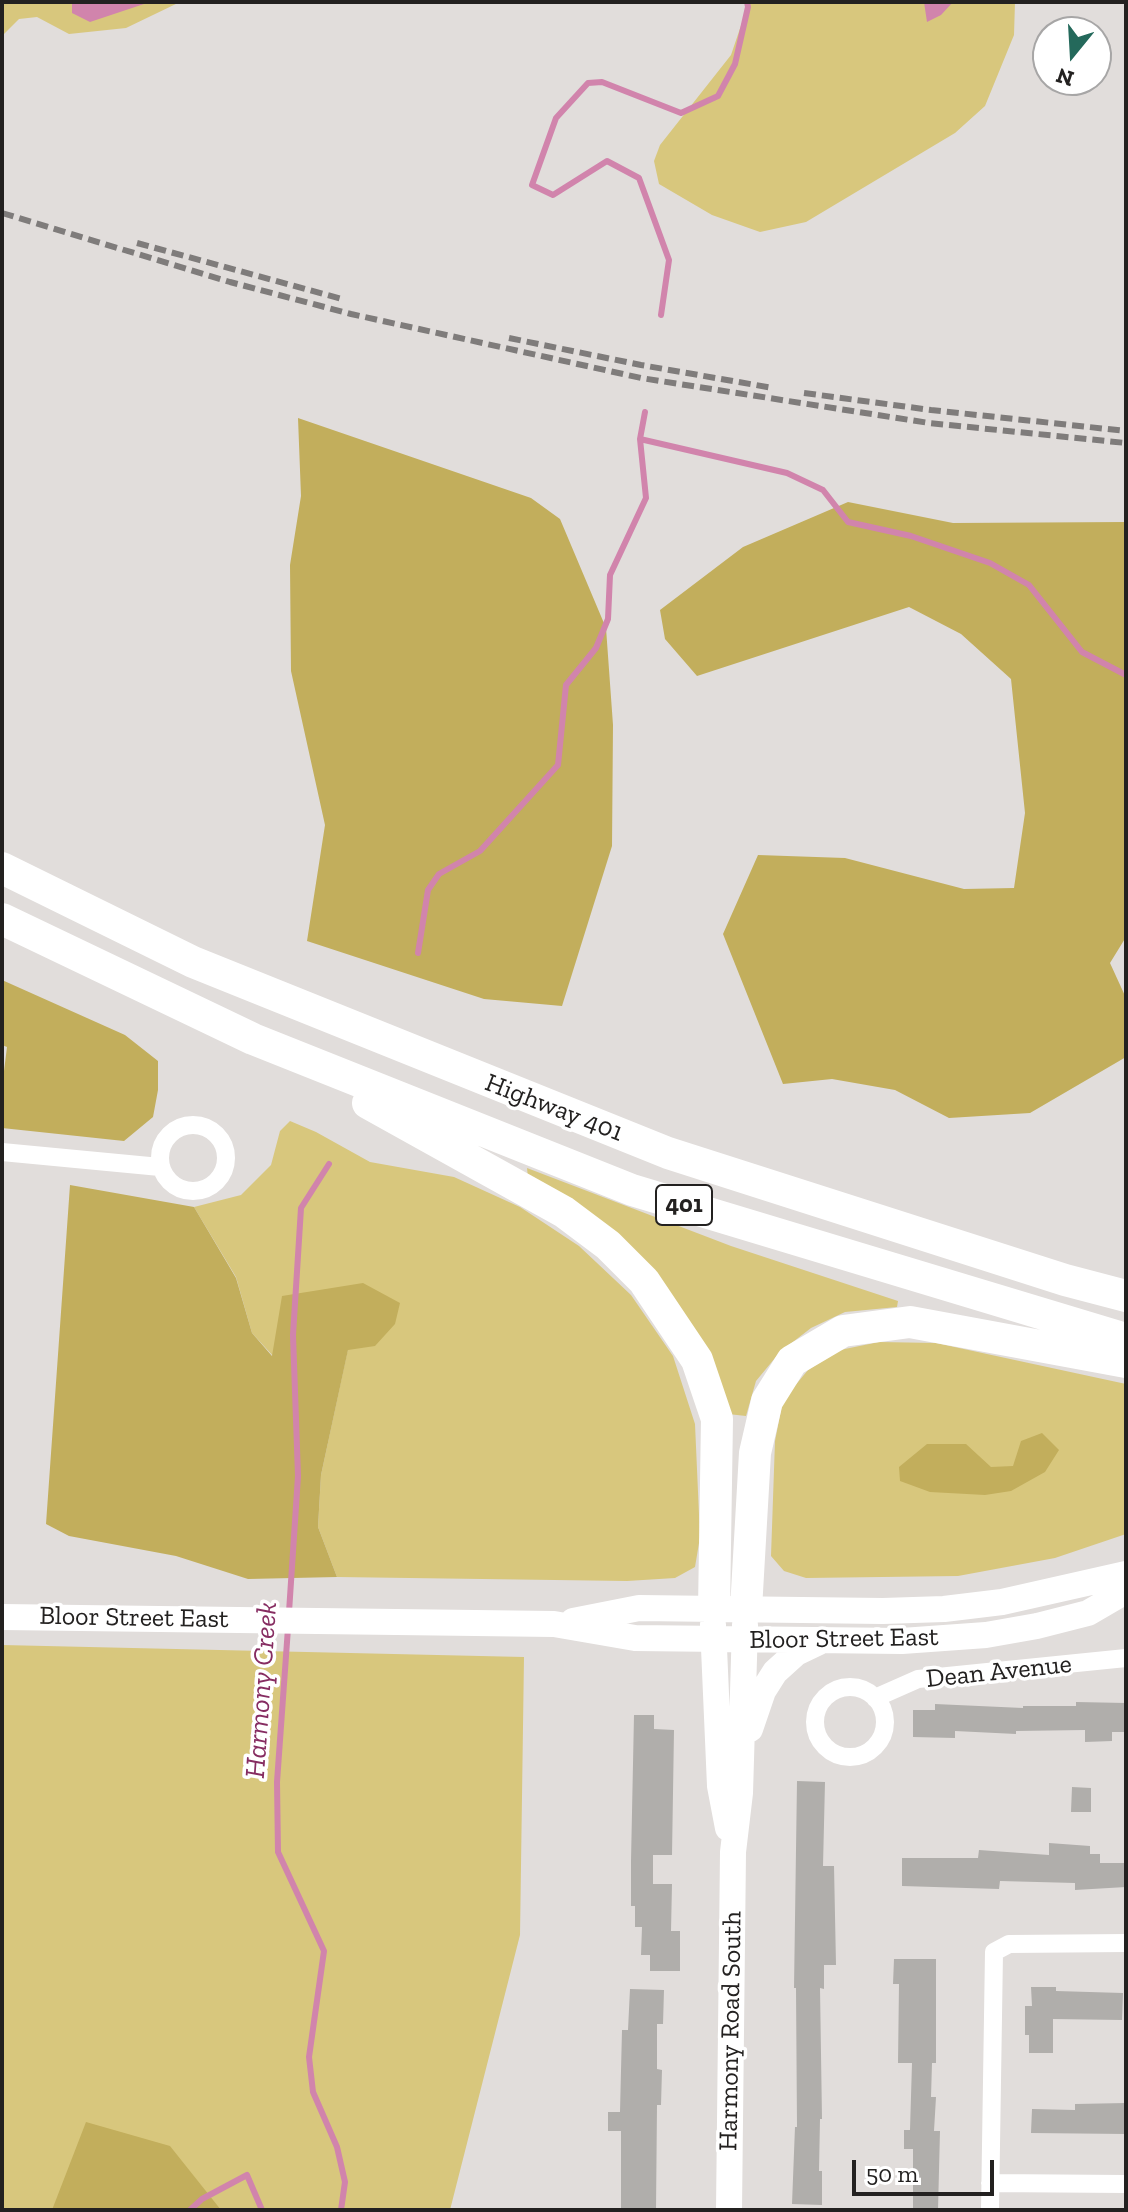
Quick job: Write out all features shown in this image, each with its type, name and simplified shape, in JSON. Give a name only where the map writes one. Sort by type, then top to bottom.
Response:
[{"type":"highway","name":"Highway 401","points":[[2,868],[193,962],[668,1153],[1050,1275],[1126,1296]]},
{"type":"highway","name":"Highway 401","points":[[2,919],[253,1039],[632,1190],[1126,1339]]},
{"type":"highway","points":[[253,1039],[564,1212],[608,1245],[644,1281],[697,1360],[717,1419],[724,1619]]},
{"type":"highway","points":[[724,1619],[767,1401],[792,1361],[843,1331],[910,1322],[1126,1362]]},
{"type":"main road","name":"Bloor Street East","points":[[2,1617],[554,1624],[639,1608],[724,1619],[944,1609],[1002,1602],[1126,1574]]},
{"type":"main road","name":"Bloor Street East","points":[[744,1641],[902,1641],[999,1633],[1088,1613],[1126,1591]]},
{"type":"main road","name":"Harmony Road South","points":[[724,1619],[744,1641],[742,1755],[733,1852],[729,2210]]},
{"type":"main road","name":"Harmony Road South","points":[[724,1619],[720,1786],[733,1852]]},
{"type":"main road","points":[[742,1755],[767,1684],[785,1661],[822,1641]]},
{"type":"street","points":[[2,1152],[160,1167]]},
{"type":"street","name":"Dean Avenue","points":[[875,1698],[918,1679],[1126,1658]]},
{"type":"street","points":[[990,2210],[994,1952],[1009,1944],[1126,1943]]},
{"type":"street","points":[[990,2183],[1126,2184]]},
{"type":"shaded area","points":[[2,2],[180,2],[126,28],[69,34],[37,17],[19,19],[2,36]]},
{"type":"shaded area","points":[[72,2],[150,2],[90,22],[72,13]]},
{"type":"shaded area","points":[[749,2],[1015,2],[1014,35],[985,106],[955,133],[806,222],[760,232],[712,215],[659,184],[654,161],[660,145],[731,55]]},
{"type":"shaded area","points":[[924,2],[953,2],[941,15],[927,22]]},
{"type":"shaded area","points":[[298,418],[531,498],[560,519],[606,628],[613,725],[612,846],[562,1006],[484,999],[307,941],[325,825],[291,671],[290,565],[301,496]]},
{"type":"shaded area","points":[[848,502],[953,523],[1126,522],[1126,937],[1110,963],[1126,998],[1126,1057],[1030,1113],[949,1118],[895,1090],[832,1079],[783,1084],[723,934],[758,855],[845,858],[964,889],[1014,888],[1025,813],[1011,679],[961,634],[909,607],[697,676],[665,639],[660,610],[743,547]]},
{"type":"shaded area","points":[[2,980],[125,1035],[158,1061],[158,1090],[153,1117],[124,1141],[2,1128],[2,1087],[7,1047],[2,1045]]},
{"type":"shaded area","points":[[290,1121],[370,1162],[454,1177],[520,1207],[579,1246],[631,1295],[673,1356],[695,1424],[700,1537],[695,1567],[675,1578],[627,1581],[337,1577],[318,1527],[321,1475],[348,1349],[375,1345],[273,1356],[252,1333],[236,1277],[194,1207],[241,1195],[271,1165],[280,1131]]},
{"type":"shaded area","points":[[527,1168],[731,1246],[898,1301],[897,1307],[845,1312],[811,1328],[780,1352],[756,1381],[746,1416],[728,1414],[715,1381],[528,1178]]},
{"type":"shaded area","points":[[70,1185],[194,1207],[236,1278],[252,1333],[272,1356],[282,1296],[363,1283],[400,1303],[395,1324],[375,1346],[348,1350],[321,1475],[318,1527],[337,1577],[248,1579],[176,1556],[69,1536],[46,1524]]},
{"type":"shaded area","points":[[879,1342],[936,1343],[1126,1384],[1126,1534],[1055,1558],[958,1576],[806,1578],[784,1571],[771,1556],[775,1441],[783,1400],[808,1370],[840,1350]]},
{"type":"shaded area","points":[[1042,1433],[1059,1450],[1045,1472],[1011,1491],[985,1495],[930,1492],[900,1481],[899,1467],[927,1444],[966,1444],[991,1467],[1013,1466],[1021,1441]]},
{"type":"shaded area","points":[[2,1645],[524,1657],[520,1935],[450,2210],[2,2210]]},
{"type":"shaded area","points":[[86,2122],[170,2146],[221,2210],[52,2210]]},
{"type":"building","points":[[1076,1702],[1126,1703],[1126,1732],[1112,1732],[1112,1741],[1085,1742],[1085,1730],[1016,1731],[1016,1734],[955,1731],[955,1738],[913,1737],[913,1710],[935,1710],[935,1704],[1023,1708],[1076,1706]]},
{"type":"building","points":[[634,1715],[654,1715],[654,1729],[674,1730],[672,1855],[653,1855],[653,1884],[672,1884],[671,1931],[680,1931],[680,1971],[650,1971],[650,1955],[641,1955],[642,1927],[635,1927],[635,1906],[631,1906]]},
{"type":"building","points":[[797,1781],[825,1782],[823,1866],[834,1866],[836,1965],[824,1965],[824,1989],[820,1988],[822,2119],[819,2171],[822,2171],[822,2205],[792,2204],[797,2127],[794,1988]]},
{"type":"building","points":[[1072,1787],[1091,1788],[1091,1812],[1071,1812]]},
{"type":"building","points":[[1049,1843],[1090,1846],[1090,1854],[1100,1854],[1100,1863],[1126,1863],[1126,1887],[1075,1890],[1075,1883],[1000,1881],[999,1889],[902,1886],[902,1858],[978,1858],[979,1850],[1049,1855]]},
{"type":"building","points":[[894,1959],[936,1959],[936,2063],[932,2063],[931,2097],[936,2097],[934,2131],[940,2131],[938,2210],[913,2210],[913,2149],[904,2149],[904,2130],[910,2130],[912,2063],[898,2063],[899,1984],[893,1984]]},
{"type":"building","points":[[1031,1987],[1123,1993],[1122,2020],[1053,2019],[1053,2053],[1029,2053],[1029,2035],[1025,2035],[1025,2006],[1032,2006]]},
{"type":"building","points":[[630,1989],[664,1990],[663,2024],[657,2024],[657,2069],[662,2070],[661,2105],[657,2105],[656,2210],[621,2210],[621,2131],[608,2131],[608,2112],[620,2112],[622,2030],[628,2030]]},
{"type":"building","points":[[1126,2103],[1126,2134],[1031,2133],[1032,2109],[1075,2110],[1075,2104]]},
{"type":"waterway","name":"Harmony Creek","points":[[661,315],[669,260],[639,178],[607,161],[553,195],[532,185],[556,118],[588,83],[602,82],[681,113],[718,96],[735,64],[747,2]]},
{"type":"waterway","name":"Harmony Creek","points":[[418,953],[428,890],[439,874],[480,851],[558,765],[566,685],[596,648],[608,619],[610,575],[646,498],[640,439],[645,412]]},
{"type":"waterway","points":[[640,439],[787,473],[823,490],[848,522],[911,536],[990,563],[1029,585],[1082,652],[1126,675]]},
{"type":"waterway","name":"Harmony Creek","points":[[289,1612],[298,1476],[293,1335],[301,1208],[329,1164]]},
{"type":"waterway","name":"Harmony Creek","points":[[288,1628],[277,1782],[278,1852],[324,1951],[309,2057],[313,2092],[337,2147],[345,2182],[341,2210]]},
{"type":"waterway","name":"Harmony Creek","points":[[190,2210],[202,2199],[247,2175],[262,2210]]},
{"type":"railway","points":[[2,213],[230,282],[351,314],[641,378],[929,423],[1126,443]]},
{"type":"railway","points":[[137,243],[342,299]]},
{"type":"railway","points":[[509,338],[773,388]]},
{"type":"railway","points":[[804,393],[1126,431]]}]
